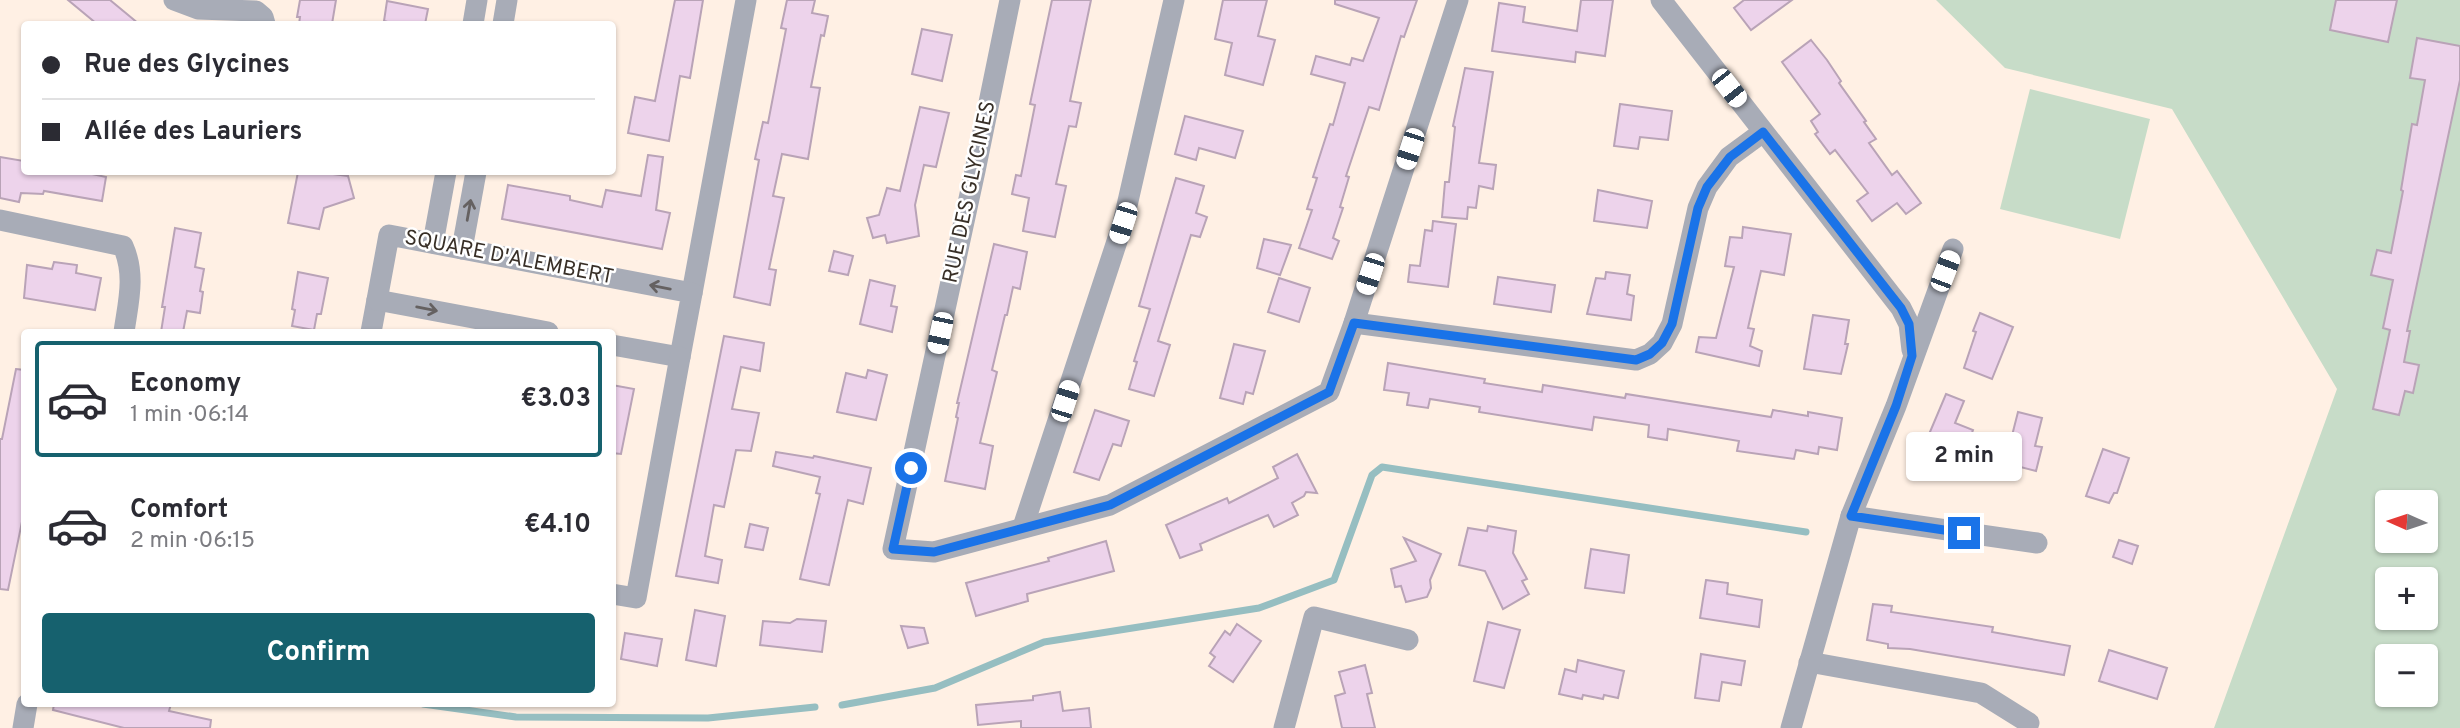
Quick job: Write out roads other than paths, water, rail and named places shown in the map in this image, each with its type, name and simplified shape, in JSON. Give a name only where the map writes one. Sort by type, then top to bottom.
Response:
[{"type":"street","points":[[168,0],[188,21]]},
{"type":"street","points":[[174,0],[198,9],[256,11],[264,21]]},
{"type":"street","points":[[474,21],[477,0]]},
{"type":"street","points":[[504,21],[507,0]]},
{"type":"street","points":[[616,595],[636,598],[746,0]]},
{"type":"street","name":"RUE DES GLYCINES","points":[[1010,0],[893,549],[934,552],[1023,527]]},
{"type":"street","points":[[1023,527],[1123,223],[1174,0]]},
{"type":"street","points":[[1023,527],[1110,505],[1329,392],[1354,323],[1458,0]]},
{"type":"street","points":[[1661,0],[1901,308],[1909,324],[1912,356]]},
{"type":"street","points":[[1354,323],[1636,360],[1650,354],[1662,343],[1672,324],[1698,208],[1707,187],[1730,157],[1763,132]]},
{"type":"street","points":[[433,243],[445,175]]},
{"type":"street","points":[[462,249],[475,175]]},
{"type":"street","points":[[0,220],[123,246],[132,278],[124,329]]},
{"type":"street","name":"SQUARE D'ALEMBERT","points":[[377,300],[389,235],[692,293]]},
{"type":"street","points":[[1791,728],[1851,516],[1896,406],[1953,249]]},
{"type":"street","points":[[372,329],[377,300],[532,329]]},
{"type":"street","points":[[616,346],[680,358]]},
{"type":"street","points":[[1851,516],[2037,543]]},
{"type":"street","points":[[1284,728],[1314,617],[1408,640]]},
{"type":"street","points":[[1809,662],[1981,693],[2029,723]]},
{"type":"street","points":[[23,728],[26,707]]},
{"type":"waterway","points":[[842,705],[935,688],[1044,642],[1259,608],[1334,580],[1372,475],[1382,467],[1806,532]]},
{"type":"waterway","points":[[444,707],[516,717],[708,718],[815,707]]}]
